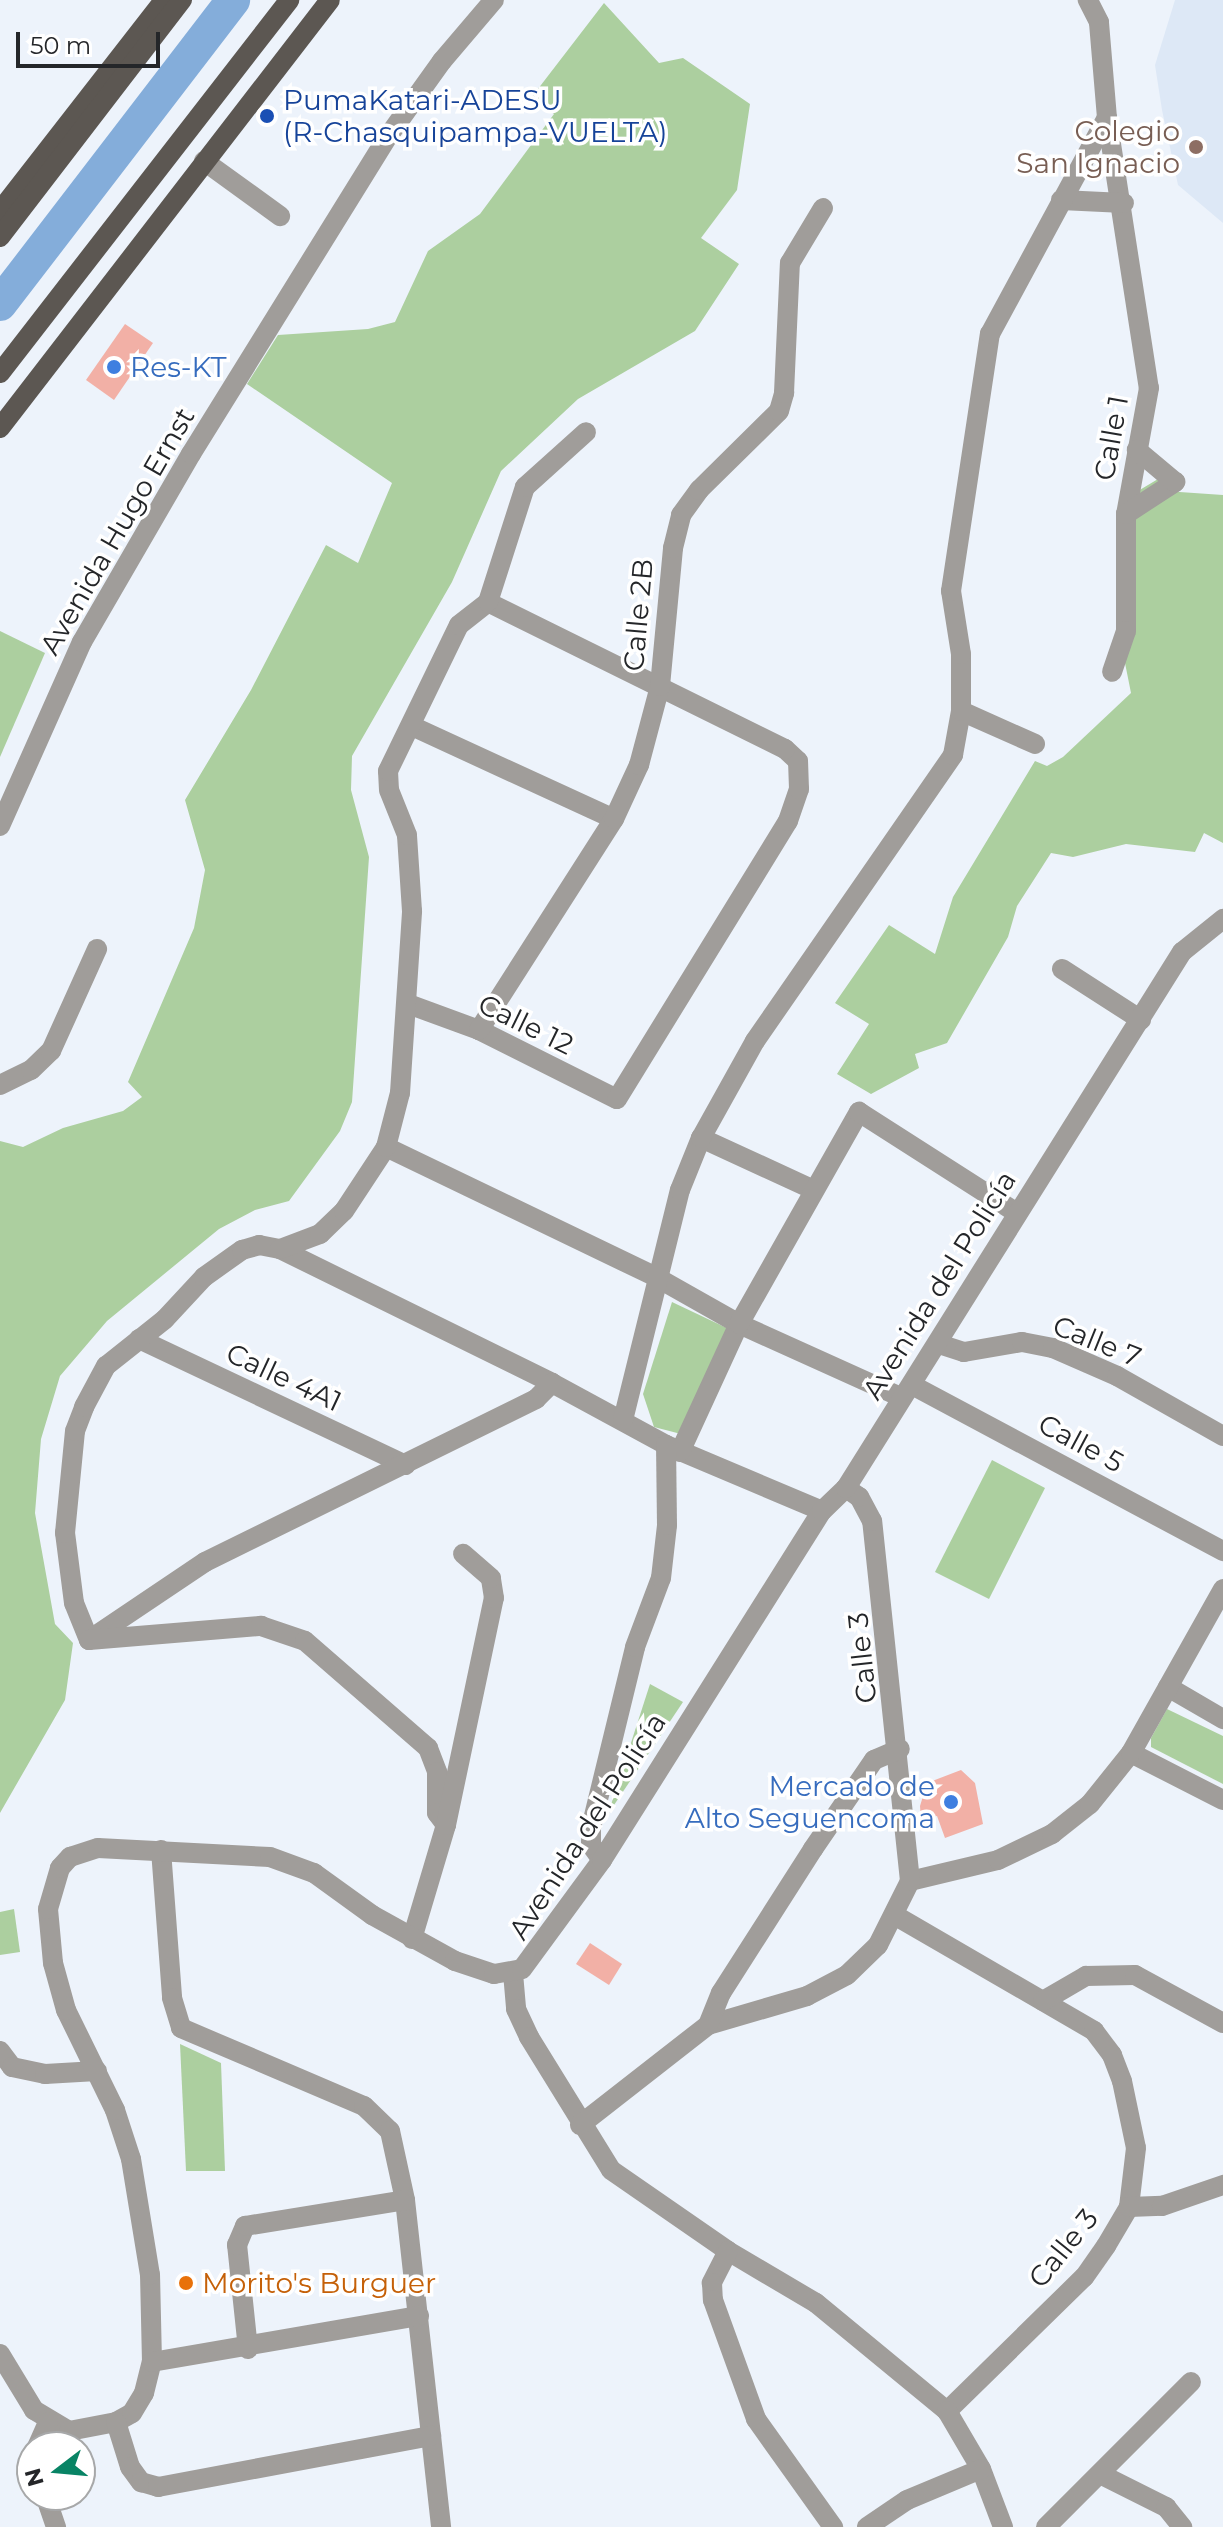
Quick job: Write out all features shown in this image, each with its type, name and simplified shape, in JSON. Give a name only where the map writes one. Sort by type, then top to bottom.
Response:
[{"type":"main road","points":[[0,211],[164,0]]},
{"type":"main road","points":[[0,237],[182,0]]},
{"type":"main road","points":[[0,373],[289,0]]},
{"type":"main road","points":[[0,428],[330,0]]},
{"type":"street","name":"Avenida Hugo Ernst","points":[[0,826],[82,642],[191,454],[389,135],[442,61],[494,0]]},
{"type":"street","name":"Calle 1","points":[[1088,0],[1099,22],[1107,118],[1124,203],[1149,388],[1126,514],[1126,631],[1112,672]]},
{"type":"street","points":[[623,1420],[680,1190],[701,1138],[755,1041],[929,796],[953,755],[961,711],[961,654],[951,591],[990,334],[1107,118]]},
{"type":"street","points":[[204,161],[280,216]]},
{"type":"street","points":[[1061,200],[1124,203]]},
{"type":"street","name":"Calle 2B","points":[[479,1030],[614,819],[639,765],[660,686],[681,515],[779,411],[784,393],[790,263],[823,208]]},
{"type":"street","points":[[280,1249],[320,1234],[344,1211],[386,1147],[400,1093],[412,911],[407,835],[389,790],[388,771],[395,749],[414,727],[459,625],[488,602],[525,487],[586,432]]},
{"type":"street","points":[[1126,514],[1175,482],[1137,450]]},
{"type":"street","points":[[488,602],[660,686]]},
{"type":"street","name":"Calle 12","points":[[408,1004],[479,1030],[617,1099],[788,821],[799,789],[798,761],[785,749],[660,686]]},
{"type":"street","points":[[961,711],[1035,744]]},
{"type":"street","points":[[414,727],[614,819]]},
{"type":"street","name":"Avenida del Policía","points":[[116,2422],[140,2403],[152,2362],[143,2221],[131,2159],[97,2071],[66,2010],[53,1963],[47,1931],[50,1890],[60,1868],[83,1851],[224,1851],[295,1864],[412,1939],[480,1970],[513,1973],[532,1960],[602,1860],[822,1511],[846,1488],[939,1344],[1017,1213],[1182,952],[1223,919]]},
{"type":"street","points":[[0,1085],[31,1070],[51,1051],[97,949]]},
{"type":"street","points":[[1062,969],[1141,1020]]},
{"type":"street","points":[[602,1860],[591,1845],[591,1828],[635,1647],[661,1578],[673,1448],[812,1189],[859,1112],[1017,1213]]},
{"type":"street","points":[[701,1138],[812,1189]]},
{"type":"street","name":"Calle 5","points":[[386,1147],[656,1277],[739,1324],[907,1391],[1223,1551]]},
{"type":"street","points":[[89,1640],[74,1603],[65,1533],[75,1431],[106,1366],[204,1277],[242,1250],[259,1245],[280,1249],[552,1383],[673,1448],[822,1511]]},
{"type":"street","name":"Calle 4A1","points":[[139,1339],[406,1465]]},
{"type":"street","name":"Calle 7","points":[[939,1344],[964,1352],[1022,1342],[1053,1348],[1117,1376],[1223,1436]]},
{"type":"street","points":[[89,1640],[205,1562],[536,1399],[552,1383]]},
{"type":"street","name":"Calle 3","points":[[846,1488],[859,1497],[872,1521],[900,1749],[910,1881]]},
{"type":"street","points":[[412,1939],[446,1825],[495,1588],[463,1554]]},
{"type":"street","points":[[580,2125],[708,2025],[807,1996],[847,1975],[878,1945],[896,1916],[910,1881],[998,1860],[1052,1834],[1090,1804],[1131,1753],[1223,1589]]},
{"type":"street","points":[[89,1640],[261,1626],[305,1641],[428,1748],[437,1772],[437,1813],[446,1825]]},
{"type":"street","points":[[1168,1687],[1223,1719]]},
{"type":"street","points":[[708,2025],[721,1993],[874,1760],[900,1749]]},
{"type":"street","points":[[1131,1753],[1223,1800]]},
{"type":"street","points":[[161,1850],[172,1998],[181,2028],[364,2106],[380,2118],[396,2148],[419,2316],[441,2527]]},
{"type":"street","name":"Calle 3","points":[[896,1916],[1094,2031],[1112,2055],[1136,2148],[1129,2207],[1084,2277],[947,2411]]},
{"type":"street","points":[[513,1973],[516,2009],[580,2125],[611,2170],[728,2251],[816,2303],[947,2411],[981,2469],[1003,2527]]},
{"type":"street","points":[[1043,2001],[1086,1976],[1135,1975],[1223,2023]]},
{"type":"street","points":[[0,2051],[12,2067],[45,2074],[97,2071]]},
{"type":"street","points":[[1129,2207],[1162,2206],[1223,2185]]},
{"type":"street","points":[[248,2349],[237,2245],[245,2226],[405,2200]]},
{"type":"street","points":[[728,2251],[712,2283],[713,2300],[756,2419],[833,2527]]},
{"type":"street","points":[[152,2362],[248,2349],[419,2316]]},
{"type":"street","points":[[0,2354],[34,2410],[48,2422],[69,2431],[116,2422],[130,2467],[141,2482],[158,2487],[431,2436]]},
{"type":"street","points":[[1046,2527],[1102,2475],[1191,2382]]},
{"type":"street","points":[[44,2431],[48,2422]]},
{"type":"street","points":[[867,2527],[907,2500],[981,2469]]},
{"type":"street","points":[[1102,2475],[1166,2507],[1182,2527]]},
{"type":"shaded area","name":"Colegio San Ignacio","points":[[1175,0],[1223,0],[1223,223],[1178,185],[1155,65]]},
{"type":"green space","points":[[604,3],[659,63],[683,58],[750,104],[737,190],[701,238],[739,264],[695,331],[578,399],[501,471],[452,582],[352,756],[351,790],[369,857],[352,1102],[340,1131],[289,1201],[255,1210],[219,1229],[107,1321],[60,1376],[41,1439],[35,1513],[55,1624],[73,1643],[65,1700],[0,1813],[0,1141],[23,1147],[63,1128],[123,1111],[142,1097],[128,1082],[194,928],[205,870],[185,800],[251,690],[326,545],[358,563],[392,483],[247,384],[278,335],[368,329],[395,322],[428,251],[480,214],[554,114],[531,98]]},
{"type":"green space","points":[[1163,476],[1165,491],[1223,495],[1223,843],[1204,833],[1195,852],[1126,844],[1073,857],[1051,853],[1017,906],[1008,937],[947,1043],[915,1054],[919,1068],[871,1094],[837,1074],[869,1024],[835,1003],[889,925],[935,954],[953,897],[1035,761],[1047,766],[1063,757],[1131,693],[1123,653],[1138,491]]},
{"type":"green space","points":[[0,631],[45,653],[0,757]]},
{"type":"green space","points":[[672,1302],[731,1330],[681,1434],[654,1427],[643,1394]]},
{"type":"green space","points":[[992,1460],[1045,1488],[989,1599],[935,1572]]},
{"type":"green space","points":[[650,1684],[683,1702],[608,1814]]},
{"type":"green space","points":[[1167,1709],[1223,1736],[1223,1784],[1151,1747],[1151,1738]]},
{"type":"green space","points":[[14,1909],[20,1952],[0,1955],[0,1912]]},
{"type":"green space","points":[[180,2044],[221,2063],[225,2171],[186,2171]]},
{"type":"building","points":[[125,324],[153,343],[114,400],[86,380]]},
{"type":"building","name":"Mercado de Alto Seguencoma","points":[[961,1770],[975,1783],[983,1824],[945,1838],[937,1816],[921,1819],[920,1806],[927,1783]]},
{"type":"building","points":[[590,1943],[622,1964],[609,1985],[576,1964]]},
{"type":"waterway","points":[[0,304],[233,0]]},
{"type":"place","name":"PumaKatari-ADESU (R-Chasquipampa-VUELTA)","points":[[267,116]]},
{"type":"place","name":"Colegio San Ignacio","points":[[1196,147]]},
{"type":"place","name":"Res-KT","points":[[114,367]]},
{"type":"place","name":"Mercado de Alto Seguencoma","points":[[951,1802]]},
{"type":"place","name":"Morito's Burguer","points":[[186,2283]]}]
